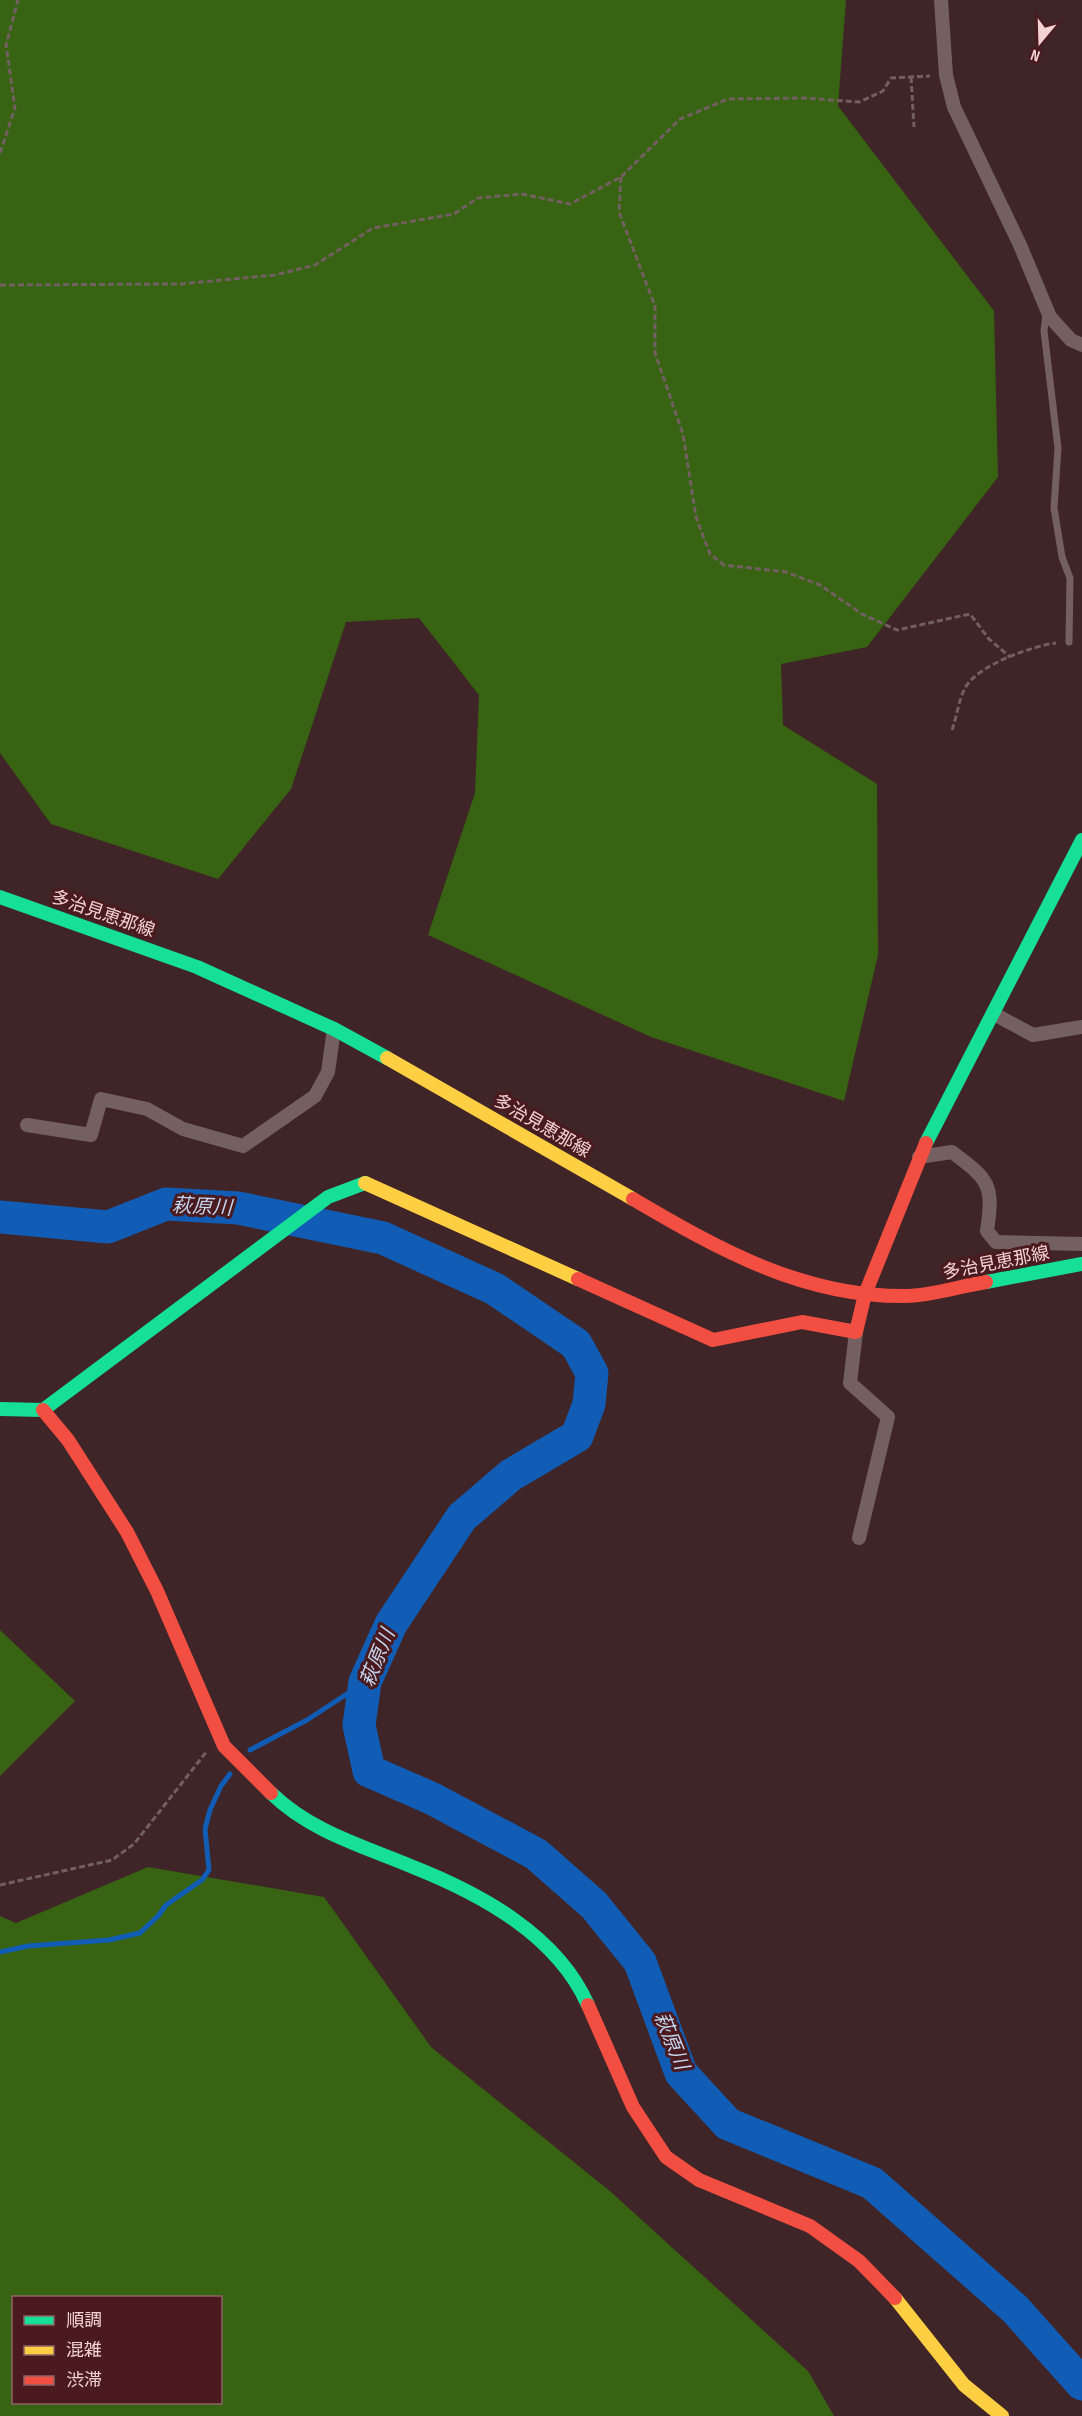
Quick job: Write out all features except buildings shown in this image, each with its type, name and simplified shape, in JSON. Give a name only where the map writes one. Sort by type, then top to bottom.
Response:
[{"type":"street","points":[[941,0],[946,75],[954,107],[1050,317],[1064,332],[1082,345]]},
{"type":"street","points":[[859,1538],[888,1418],[850,1383],[856,1332],[865,1294],[919,1157],[1082,840]]},
{"type":"street","name":"多治見恵那線","points":[[0,897],[197,967],[334,1029],[712,1245],[768,1271],[813,1285],[865,1294],[907,1296],[1082,1264]]},
{"type":"street","points":[[994,1014],[1034,1035],[1082,1027]]},
{"type":"street","points":[[27,1125],[92,1135],[101,1100],[147,1108],[183,1130],[243,1146],[315,1096],[328,1072],[334,1029]]},
{"type":"street","points":[[919,1157],[952,1152],[981,1174],[992,1199],[987,1231],[996,1242],[1082,1244]]},
{"type":"street","points":[[0,1409],[43,1410],[328,1197],[365,1183],[713,1340],[802,1322],[856,1332]]},
{"type":"street","points":[[43,1410],[68,1440],[127,1532],[158,1591],[224,1746],[266,1788],[307,1821],[348,1842],[414,1867],[485,1900],[524,1927],[554,1952],[579,1985],[633,2107],[666,2157],[699,2180],[810,2226],[859,2261],[905,2309],[964,2385],[1002,2416]]},
{"type":"lane","points":[[1046,308],[1044,331],[1058,448],[1054,508],[1062,557],[1070,578],[1069,642]]},
{"type":"path","points":[[0,153],[15,108],[6,45],[18,0]]},
{"type":"path","points":[[0,285],[180,284],[275,275],[315,265],[373,228],[454,214],[478,198],[522,194],[570,204],[621,177],[680,119],[728,99],[804,98],[859,102],[883,91],[891,78],[946,75]]},
{"type":"path","points":[[911,77],[914,127]]},
{"type":"path","points":[[621,177],[619,212],[656,306],[655,352],[683,434],[696,517],[710,554],[724,565],[786,572],[820,585],[862,614],[897,630],[970,614],[989,639],[1010,657]]},
{"type":"path","points":[[952,730],[967,684],[1010,657],[1040,645],[1069,642]]},
{"type":"path","points":[[0,1885],[112,1860],[134,1844],[220,1735]]},
{"type":"green space","points":[[0,0],[846,0],[838,106],[994,311],[998,477],[867,647],[781,664],[783,725],[877,784],[878,955],[844,1101],[651,1037],[428,935],[475,793],[479,695],[419,618],[346,622],[291,789],[218,879],[51,824],[0,753]]},
{"type":"green space","points":[[0,1630],[75,1701],[0,1776]]},
{"type":"green space","points":[[148,1867],[324,1897],[431,2047],[611,2192],[808,2371],[834,2416],[0,2416],[0,1916],[16,1923]]},
{"type":"waterway","name":"萩原川","points":[[0,1217],[108,1227],[166,1204],[238,1208],[383,1238],[495,1289],[576,1344],[592,1373],[589,1404],[577,1436],[511,1475],[462,1517],[391,1624],[365,1682],[359,1725],[369,1771],[433,1799],[536,1854],[594,1905],[640,1962],[681,2073],[728,2124],[872,2183],[1015,2309],[1082,2384]]},
{"type":"waterway","points":[[250,1750],[307,1720],[353,1690],[364,1692]]},
{"type":"waterway","points":[[0,1952],[28,1946],[109,1940],[140,1933],[166,1905],[202,1880],[209,1870],[205,1829],[210,1810],[221,1786],[230,1774]]},
{"type":"traffic: fast","points":[[926,1143],[1082,840]]},
{"type":"traffic: fast","points":[[0,897],[197,967],[334,1029],[387,1058]]},
{"type":"traffic: fast","points":[[0,1409],[43,1410],[328,1197],[365,1183]]},
{"type":"traffic: fast","points":[[986,1282],[1082,1264]]},
{"type":"traffic: fast","points":[[271,1793],[287,1807],[320,1828],[465,1890],[514,1920],[557,1958],[574,1980],[588,2005]]},
{"type":"traffic: slow","points":[[387,1058],[633,1199]]},
{"type":"traffic: slow","points":[[365,1183],[578,1279]]},
{"type":"traffic: slow","points":[[895,2298],[964,2385],[1002,2416]]},
{"type":"traffic: jam","points":[[578,1279],[713,1340],[802,1322],[856,1332],[865,1294],[926,1143]]},
{"type":"traffic: jam","points":[[633,1199],[697,1235],[763,1267],[831,1288],[868,1294],[915,1296],[986,1282]]},
{"type":"traffic: jam","points":[[43,1410],[68,1440],[127,1532],[157,1591],[224,1746],[271,1793]]},
{"type":"traffic: jam","points":[[588,2005],[633,2107],[666,2157],[699,2180],[810,2226],[859,2261],[895,2298]]}]
